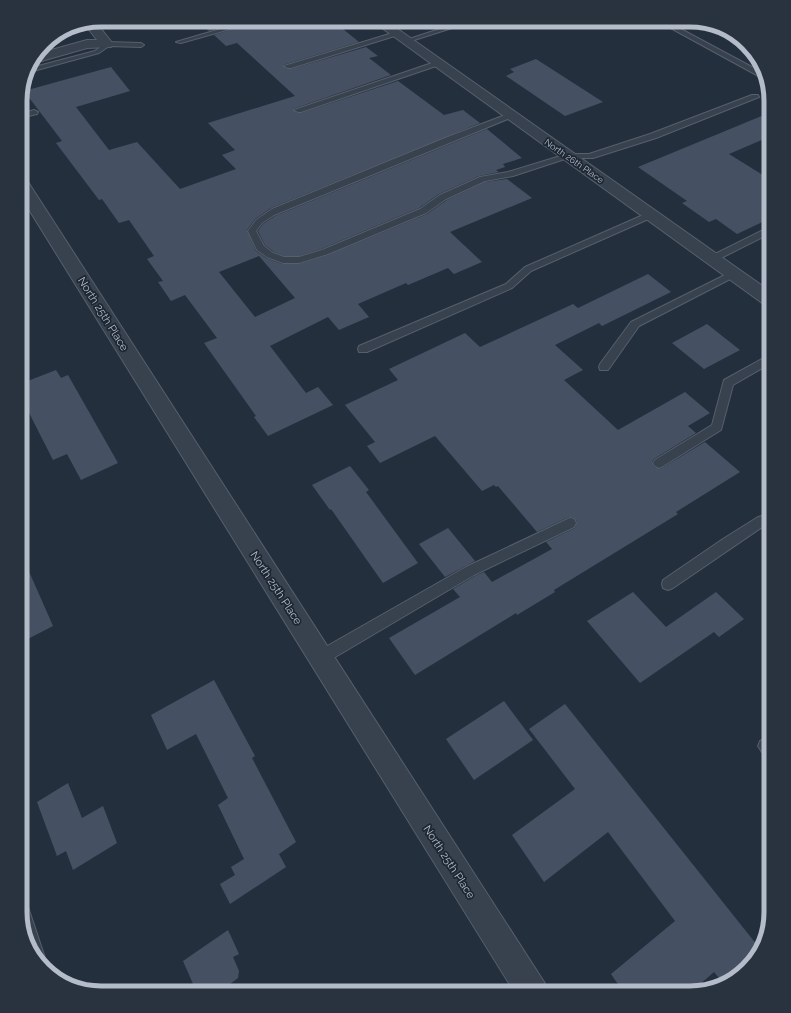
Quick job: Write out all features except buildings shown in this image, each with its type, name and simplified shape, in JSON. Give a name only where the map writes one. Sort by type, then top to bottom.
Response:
[{"type":"street","points":[[93,27],[107,44]]},
{"type":"street","name":"North 26th Place","points":[[389,27],[401,38],[764,296]]},
{"type":"street","points":[[42,57],[87,44],[107,44]]},
{"type":"street","name":"North 25th Place","points":[[27,193],[528,986]]},
{"type":"lane","points":[[179,42],[234,27]]},
{"type":"lane","points":[[288,66],[446,27]]},
{"type":"lane","points":[[672,27],[759,74]]},
{"type":"lane","points":[[34,70],[97,52],[107,44],[141,45]]},
{"type":"lane","points":[[298,110],[438,64]]},
{"type":"lane","points":[[511,116],[448,140],[275,211],[265,216],[255,225],[252,231],[254,239],[260,248],[270,255],[283,260],[298,260],[325,252],[423,211],[444,197],[483,179],[510,174],[568,156],[590,156],[653,136],[755,96]]},
{"type":"lane","points":[[27,114],[34,112]]},
{"type":"lane","points":[[363,349],[509,286],[528,269],[650,215]]},
{"type":"lane","points":[[712,259],[764,233]]},
{"type":"lane","points":[[604,367],[635,324],[733,274]]},
{"type":"lane","points":[[659,463],[717,426],[728,382],[764,362]]},
{"type":"lane","points":[[668,584],[727,543],[764,521]]},
{"type":"lane","points":[[320,658],[470,571],[570,523]]}]
